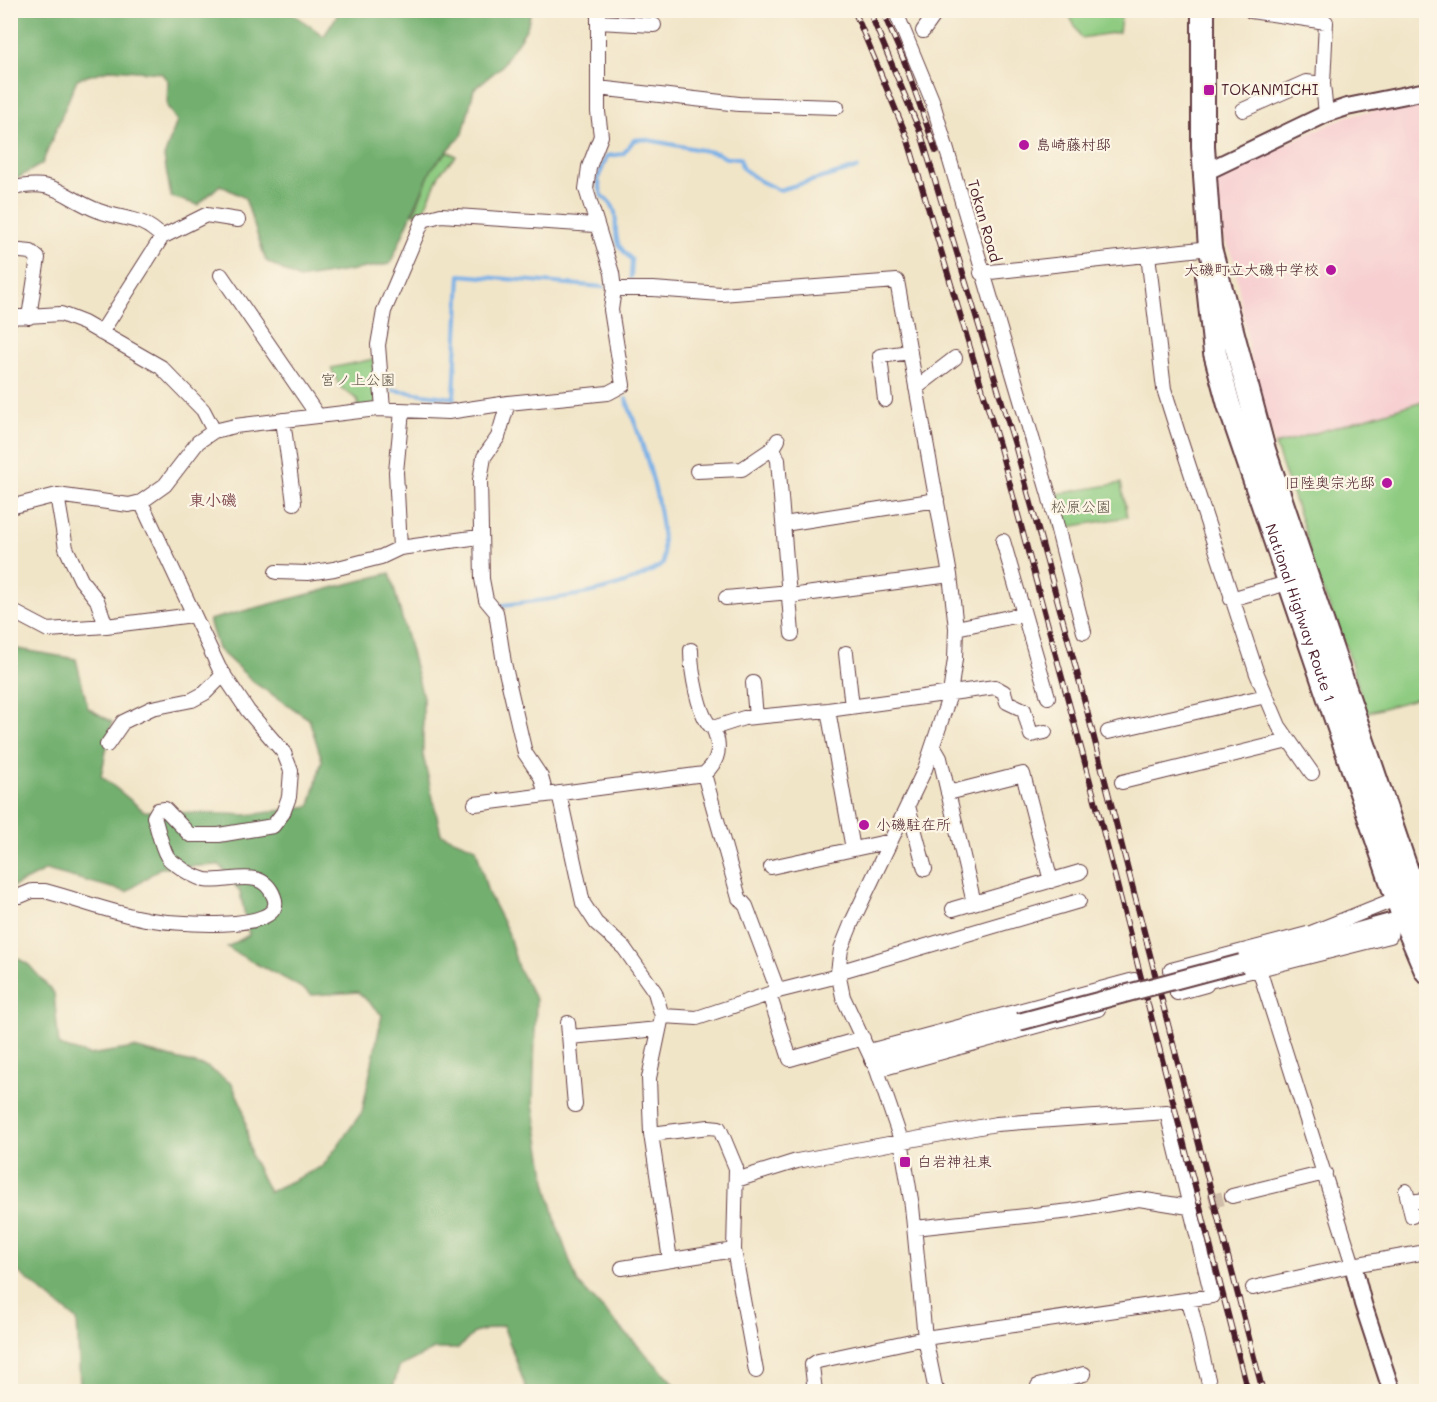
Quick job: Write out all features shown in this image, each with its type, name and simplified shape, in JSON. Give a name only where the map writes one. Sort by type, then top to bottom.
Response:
[{"type":"highway","name":"National Highway Route 1","points":[[1203,10],[1202,249],[1222,379],[1408,916]]},
{"type":"highway","name":"National Highway Route 1","points":[[1202,249],[1426,971]]},
{"type":"street","name":"Tokan Road","points":[[895,10],[932,100],[981,273],[1202,249]]},
{"type":"street","points":[[923,31],[938,10]]},
{"type":"street","points":[[1251,10],[1326,22],[1323,84],[1326,114]]},
{"type":"street","points":[[10,507],[57,495],[129,505],[141,502],[165,485],[198,442],[214,431],[235,426],[383,410],[448,412],[508,402],[608,393],[626,389],[611,310],[614,289],[612,273],[585,189],[589,167],[601,141],[598,16],[654,25]]},
{"type":"street","points":[[1243,110],[1306,82],[1323,84]]},
{"type":"street","points":[[598,88],[739,104],[837,107]]},
{"type":"street","points":[[1203,173],[1326,114],[1347,107],[1426,91]]},
{"type":"street","points":[[10,189],[27,184],[60,189],[98,210],[148,223],[162,237]]},
{"type":"street","points":[[101,333],[162,237],[206,215],[238,220]]},
{"type":"street","points":[[383,410],[378,345],[384,311],[423,220],[441,215],[596,225]]},
{"type":"street","points":[[10,250],[31,252],[38,258],[29,317]]},
{"type":"street","points":[[1148,255],[1164,389],[1231,599],[1266,696],[1288,741],[1312,772]]},
{"type":"street","points":[[981,273],[1048,495],[1084,632]]},
{"type":"street","points":[[221,275],[318,416]]},
{"type":"street","points":[[614,289],[653,289],[721,294],[901,278],[910,352],[950,575],[956,628],[955,659],[950,694],[933,747],[908,806],[852,922],[841,949],[838,974],[843,997],[870,1055],[901,1140],[915,1228],[925,1338],[936,1391]]},
{"type":"street","points":[[10,317],[62,314],[101,333],[161,367],[203,410],[214,431]]},
{"type":"street","points":[[885,400],[880,356],[910,352]]},
{"type":"street","points":[[916,388],[955,358]]},
{"type":"street","points":[[508,402],[498,437],[484,457],[480,480],[479,537],[486,600],[496,612],[504,663],[525,753],[552,794],[583,903],[596,923],[624,948],[655,992],[660,1022],[649,1078],[651,1134],[670,1260]]},
{"type":"street","points":[[400,548],[396,472],[402,411]]},
{"type":"street","points":[[283,420],[294,503]]},
{"type":"street","points":[[696,471],[726,468],[742,470],[776,444],[792,634]]},
{"type":"street","points":[[726,468],[727,483]]},
{"type":"street","points":[[57,495],[66,548],[81,580],[97,600],[106,626]]},
{"type":"street","points":[[784,524],[937,500]]},
{"type":"street","points":[[20,896],[32,891],[45,891],[145,919],[188,925],[261,921],[272,914],[276,903],[271,889],[263,882],[247,877],[207,880],[188,874],[167,857],[154,817],[158,810],[165,809],[190,835],[219,835],[273,826],[283,813],[289,796],[291,771],[284,753],[248,711],[224,674],[193,615],[141,502]]},
{"type":"street","points":[[276,572],[308,573],[344,567],[381,557],[400,548],[479,537]]},
{"type":"street","points":[[1010,548],[1024,614],[1048,697]]},
{"type":"street","points":[[731,595],[790,594],[950,575]]},
{"type":"street","points":[[1231,599],[1291,582]]},
{"type":"street","points":[[10,610],[48,630],[106,626],[193,615]]},
{"type":"street","points":[[956,628],[1024,614]]},
{"type":"street","points":[[475,804],[704,774],[716,764],[717,735],[704,719],[700,706],[691,650]]},
{"type":"street","points":[[846,652],[852,707]]},
{"type":"street","points":[[107,745],[123,722],[152,708],[192,700],[205,693],[224,674]]},
{"type":"street","points":[[753,683],[756,717]]},
{"type":"street","points":[[713,728],[756,717],[852,707],[995,687],[1004,692],[1007,702],[1024,710],[1034,735]]},
{"type":"street","points":[[1108,732],[1266,696]]},
{"type":"street","points":[[828,710],[853,849]]},
{"type":"street","points":[[1122,782],[1288,741]]},
{"type":"street","points":[[933,747],[940,758],[974,903]]},
{"type":"street","points":[[704,774],[739,898],[746,906],[773,992],[790,1059],[870,1055],[1116,1005]]},
{"type":"street","points":[[948,792],[1023,774],[1051,881]]},
{"type":"street","points":[[908,806],[925,869]]},
{"type":"street","points":[[771,867],[891,841]]},
{"type":"street","points":[[953,909],[1080,872]]},
{"type":"street","points":[[575,1105],[569,1030],[698,1018],[773,992],[1078,901]]},
{"type":"street","points":[[870,1055],[1019,1022],[1408,916]]},
{"type":"street","points":[[1177,993],[1206,985],[1209,981],[1390,936],[1408,916]]},
{"type":"street","points":[[1171,970],[1311,933],[1408,916]]},
{"type":"street","points":[[1259,969],[1392,1392]]},
{"type":"street","points":[[870,1055],[1134,980]]},
{"type":"street","points":[[1095,1010],[1097,990]]},
{"type":"street","points":[[736,1180],[797,1161],[996,1124],[1167,1112],[1212,1296],[925,1338],[814,1362],[811,1371],[815,1392]]},
{"type":"street","points":[[651,1134],[719,1128],[736,1168],[734,1250],[756,1371]]},
{"type":"street","points":[[1232,1196],[1302,1182],[1325,1173]]},
{"type":"street","points":[[1412,1216],[1407,1196],[1426,1200]]},
{"type":"street","points":[[915,1228],[1071,1211],[1139,1199],[1189,1207]]},
{"type":"street","points":[[622,1268],[734,1250]]},
{"type":"street","points":[[1253,1288],[1353,1265],[1426,1252]]},
{"type":"street","points":[[1189,1300],[1211,1392]]},
{"type":"street","points":[[1038,1386],[1084,1374]]},
{"type":"shaded area","name":"大磯町立大磯中学校","points":[[1426,100],[1426,400],[1275,445],[1250,358],[1234,260],[1222,235],[1215,188],[1217,181],[1239,165],[1348,116]]},
{"type":"green space","points":[[11,10],[289,11],[324,36],[340,11],[531,11],[527,28],[501,67],[474,89],[463,134],[432,168],[390,264],[299,279],[266,261],[245,198],[220,185],[198,205],[171,197],[164,157],[177,121],[167,106],[168,81],[161,73],[112,69],[77,79],[42,164],[11,182]]},
{"type":"green space","points":[[1067,11],[1122,11],[1119,32],[1081,38]]},
{"type":"green space","points":[[448,151],[456,156],[440,173],[421,216],[414,213],[432,168]]},
{"type":"green space","name":"宮ノ上公園","points":[[374,359],[377,409],[358,412],[358,400],[340,387],[331,368]]},
{"type":"green space","points":[[1426,400],[1426,696],[1366,713],[1346,646],[1312,566],[1304,528],[1275,445]]},
{"type":"green space","name":"松原公園","points":[[1121,483],[1127,517],[1057,529],[1049,495]]},
{"type":"green space","points":[[390,573],[423,697],[423,755],[441,834],[476,848],[488,893],[508,932],[518,968],[536,1000],[533,1103],[546,1181],[557,1226],[578,1283],[681,1391],[527,1391],[503,1325],[474,1333],[458,1349],[434,1349],[399,1367],[392,1391],[88,1392],[80,1387],[77,1320],[11,1266],[11,954],[29,965],[54,993],[59,1046],[89,1055],[134,1048],[207,1067],[232,1084],[243,1108],[251,1156],[269,1192],[323,1166],[362,1112],[382,1015],[358,992],[312,995],[227,947],[249,935],[240,892],[220,865],[160,868],[127,892],[46,870],[11,888],[11,648],[76,659],[88,708],[112,722],[101,776],[144,811],[250,815],[310,806],[322,760],[309,719],[256,684],[218,649],[209,620]]},
{"type":"waterway","points":[[631,277],[632,260],[619,245],[615,213],[613,207],[602,196],[598,179],[607,156],[623,154],[634,140],[643,139],[717,153],[726,158],[740,158],[742,168],[760,181],[779,190],[857,168]]},
{"type":"waterway","points":[[393,390],[454,398],[460,275],[603,287]]},
{"type":"waterway","points":[[497,606],[561,598],[604,589],[644,575],[663,564],[658,501],[647,459],[626,399]]},
{"type":"tunnel","points":[[1189,1207],[1232,1196]]},
{"type":"railway","points":[[854,10],[907,137],[1000,448],[1098,811],[1248,1392]]},
{"type":"railway","points":[[869,10],[921,134],[1015,445],[1077,672],[1263,1392]]},
{"type":"railway","points":[[882,10],[905,63],[936,151]]},
{"type":"place","name":"TOKANMICHI","points":[[1209,90]]},
{"type":"place","name":"島崎藤村邸","points":[[1024,145]]},
{"type":"place","name":"大磯町立大磯中学校","points":[[1331,270]]},
{"type":"place","name":"旧陸奥宗光邸","points":[[1387,483]]},
{"type":"place","name":"小磯駐在所","points":[[864,825]]},
{"type":"place","name":"白岩神社東","points":[[905,1162]]},
{"type":"district","name":"東小磯","points":[[213,500]]}]
